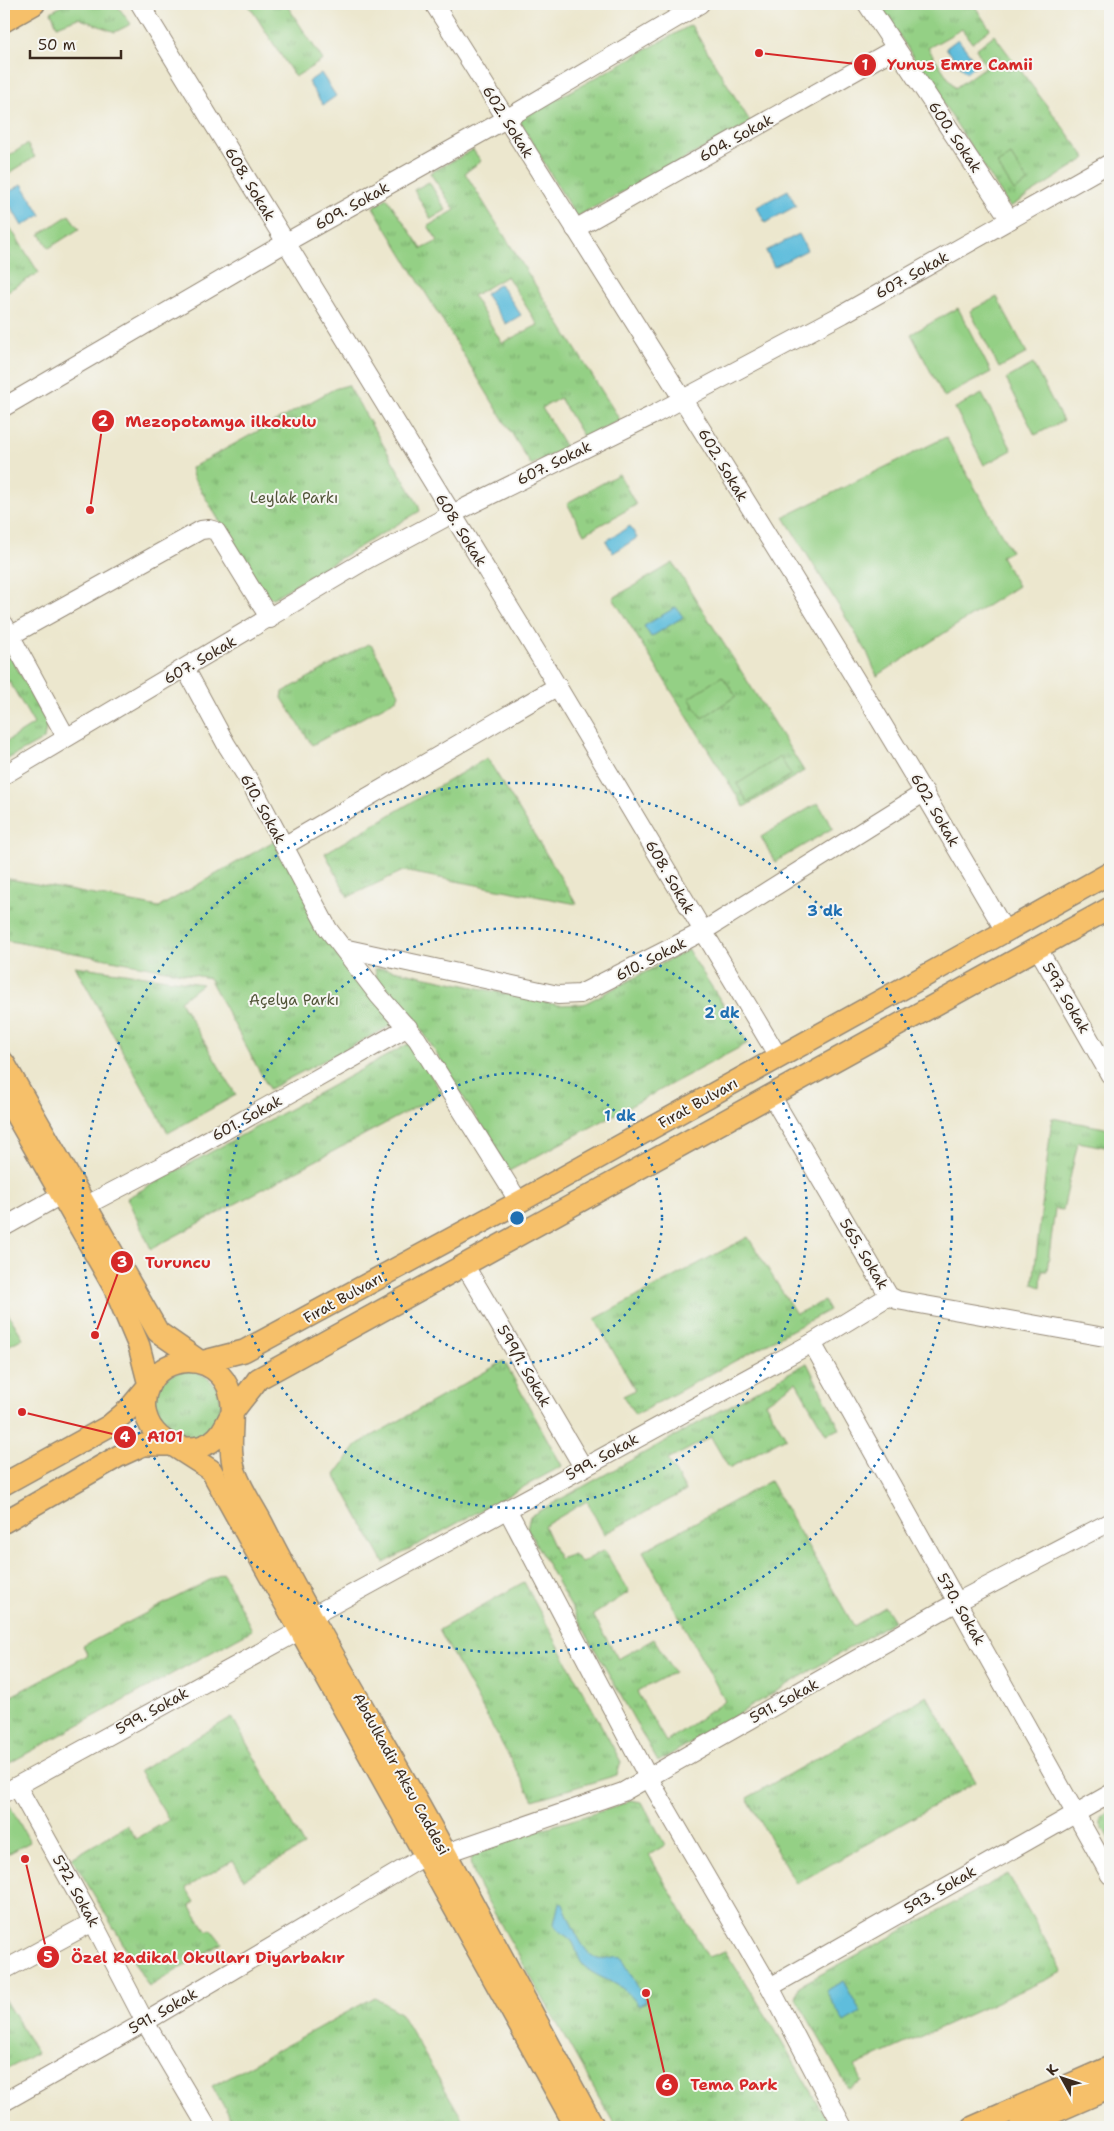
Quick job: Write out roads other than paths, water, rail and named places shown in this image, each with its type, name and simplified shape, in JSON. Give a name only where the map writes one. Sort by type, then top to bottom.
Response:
[{"type":"main road","points":[[4,21],[34,4]]},
{"type":"main road","name":"Fırat Bulvarı","points":[[201,1362],[244,1351],[519,1202],[1110,873]]},
{"type":"main road","name":"Fırat Bulvarı","points":[[231,1415],[258,1379],[1110,908]]},
{"type":"main road","points":[[4,1063],[158,1332],[201,1362],[213,1368],[223,1377],[230,1389],[231,1415],[225,1429],[214,1440],[201,1447],[186,1449],[172,1445],[159,1438],[150,1427],[145,1413],[145,1399],[149,1385],[138,1346],[114,1287],[4,1094]]},
{"type":"main road","points":[[4,1484],[109,1426],[128,1410],[156,1375],[176,1362],[201,1362]]},
{"type":"main road","name":"Abdulkadir Aksu Caddesi","points":[[231,1415],[233,1467],[307,1623],[424,1856],[576,2127]]},
{"type":"main road","points":[[4,1522],[143,1445],[172,1445]]},
{"type":"main road","name":"Abdulkadir Aksu Caddesi","points":[[172,1445],[211,1470],[251,1544],[307,1623],[446,1853],[594,2127]]},
{"type":"main road","points":[[973,2127],[1110,2067]]},
{"type":"main road","points":[[1020,2127],[1110,2088]]},
{"type":"street","name":"608. Sokak","points":[[140,4],[558,686],[702,932],[779,1058]]},
{"type":"street","name":"602. Sokak","points":[[434,4],[683,398],[925,792],[1005,931]]},
{"type":"street","name":"609. Sokak","points":[[4,407],[285,243],[506,119],[700,4]]},
{"type":"street","name":"600. Sokak","points":[[867,4],[1010,220]]},
{"type":"street","name":"604. Sokak","points":[[575,229],[896,48]]},
{"type":"street","name":"607. Sokak","points":[[4,775],[270,619],[359,564],[452,514],[683,398],[843,314],[1110,162]]},
{"type":"street","points":[[66,737],[7,630],[202,530],[209,529],[216,531],[270,619]]},
{"type":"street","name":"610. Sokak","points":[[185,668],[328,929],[379,996],[408,1027],[519,1202]]},
{"type":"street","points":[[284,846],[558,686]]},
{"type":"street","name":"610. Sokak","points":[[343,948],[558,995],[580,994],[702,932],[925,792]]},
{"type":"street","name":"597. Sokak","points":[[1037,947],[1110,1075]]},
{"type":"street","name":"601. Sokak","points":[[85,1206],[169,1162],[408,1027]]},
{"type":"street","name":"565. Sokak","points":[[771,1095],[889,1296],[897,1300],[1110,1338]]},
{"type":"street","points":[[4,1226],[61,1195]]},
{"type":"street","name":"599/1. Sokak","points":[[464,1264],[583,1467]]},
{"type":"street","name":"599. Sokak","points":[[10,1790],[507,1509],[812,1343],[889,1296]]},
{"type":"street","name":"570. Sokak","points":[[812,1343],[1074,1814],[1110,1875]]},
{"type":"street","points":[[507,1509],[648,1777],[770,1986],[843,2127]]},
{"type":"street","name":"591. Sokak","points":[[446,1853],[622,1792],[957,1602],[1110,1522]]},
{"type":"street","name":"572. Sokak","points":[[10,1790],[94,1922],[145,2022],[207,2127]]},
{"type":"street","name":"593. Sokak","points":[[770,1986],[1110,1794]]},
{"type":"street","name":"591. Sokak","points":[[4,2102],[145,2022],[424,1856]]},
{"type":"street","points":[[4,1970],[94,1922]]},
{"type":"water","points":[[958,39],[977,64],[966,73],[946,48]]},
{"type":"water","points":[[321,73],[336,96],[323,105],[308,82]]},
{"type":"water","points":[[22,184],[41,215],[22,226],[4,195]]},
{"type":"water","points":[[788,190],[796,206],[765,223],[757,207]]},
{"type":"water","points":[[799,234],[807,250],[774,267],[766,251]]},
{"type":"water","points":[[500,284],[521,315],[506,324],[485,294]]},
{"type":"water","points":[[630,526],[637,538],[613,553],[606,541]]},
{"type":"water","points":[[676,607],[683,617],[651,637],[644,626]]},
{"type":"water","points":[[559,1902],[563,1903],[577,1935],[587,1951],[598,1959],[622,1958],[646,2002],[638,2005],[625,1990],[592,1972],[582,1964],[571,1940],[555,1927]]},
{"type":"water","points":[[843,1981],[861,2012],[844,2022],[826,1991]]},
{"type":"place","name":"Yunus Emre Camii","points":[[759,53]]},
{"type":"place","name":"Mezopotamya ilkokulu","points":[[90,510]]},
{"type":"place","name":"Turuncu","points":[[95,1335]]},
{"type":"place","name":"A101","points":[[22,1412]]},
{"type":"place","name":"Özel Radikal Okulları Diyarbakır","points":[[25,1859]]},
{"type":"place","name":"Tema Park","points":[[646,1993]]},
{"type":"park label","name":"Leylak Parkı","points":[[294,498]]},
{"type":"park label","name":"Açelya Parkı","points":[[294,1000]]}]
